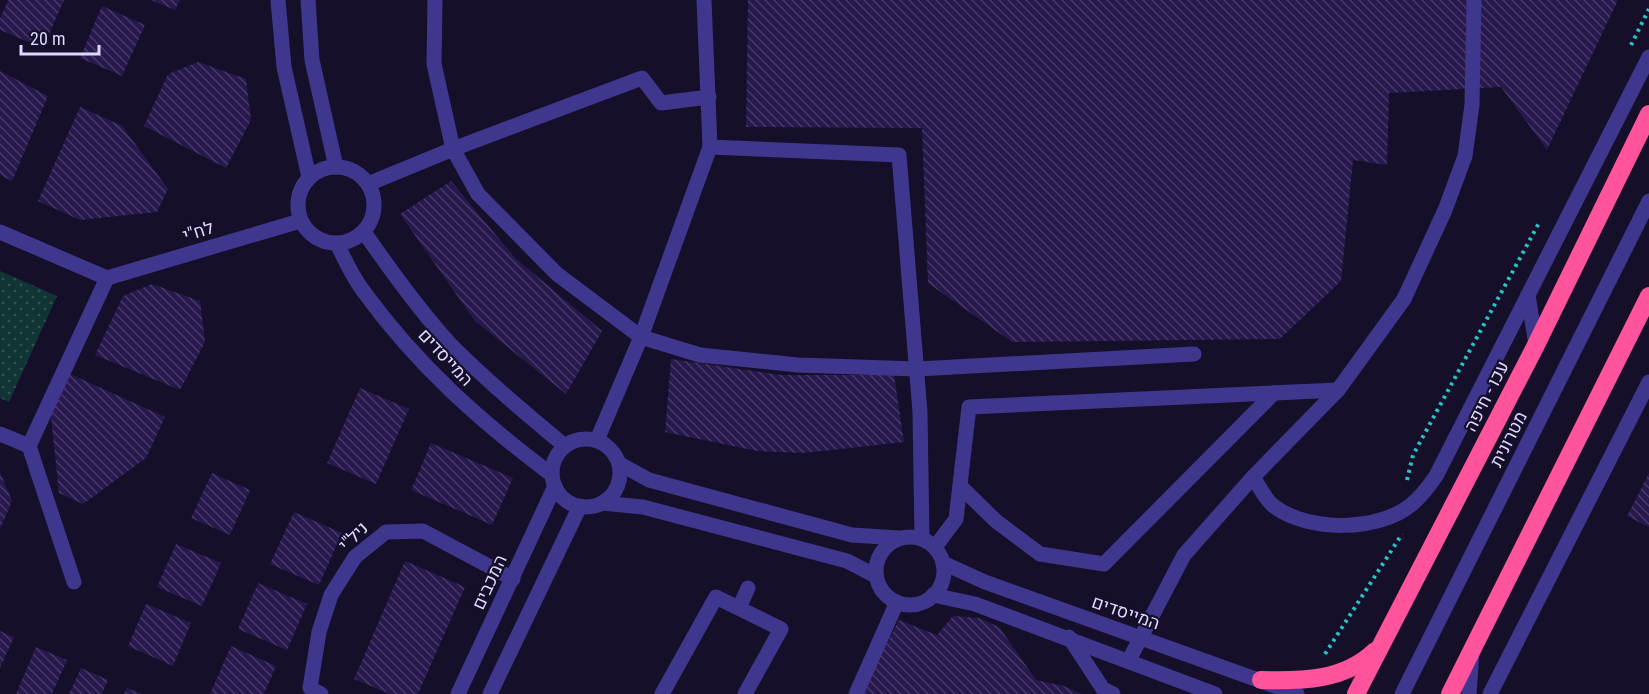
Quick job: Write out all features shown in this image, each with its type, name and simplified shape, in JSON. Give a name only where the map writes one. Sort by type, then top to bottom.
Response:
[{"type":"highway","name":"עכו - חיפה","points":[[1356,694],[1536,345],[1649,114]]},
{"type":"highway","points":[[1450,694],[1649,296]]},
{"type":"highway","points":[[1261,680],[1308,680],[1339,673],[1357,665],[1383,643]]},
{"type":"street","points":[[278,0],[284,67],[309,177]]},
{"type":"street","points":[[308,0],[312,60],[336,167]]},
{"type":"street","points":[[435,0],[434,64],[453,149],[478,194],[557,274],[640,337],[700,355],[798,365],[917,369],[1194,354]]},
{"type":"street","points":[[597,440],[640,337],[710,147],[704,0]]},
{"type":"street","points":[[1129,660],[1139,637],[1184,555],[1253,477],[1338,390],[1404,299],[1445,210],[1465,156],[1472,105],[1474,0]]},
{"type":"street","points":[[1253,477],[1274,507],[1310,523],[1335,526],[1364,524],[1388,517],[1411,506],[1436,476],[1649,57]]},
{"type":"street","points":[[368,184],[453,149],[642,78],[661,102],[709,97]]},
{"type":"street","points":[[710,147],[899,155],[917,369],[928,543]]},
{"type":"street","points":[[336,167],[354,171],[368,184],[373,196],[374,208],[364,232],[356,238],[337,244],[315,238],[300,220],[298,197],[309,177],[327,168],[336,167]]},
{"type":"street","name":"מטרונית","points":[[1402,694],[1649,201]]},
{"type":"street","name":"לח\"י","points":[[107,279],[300,220]]},
{"type":"street","points":[[0,232],[107,279],[29,446],[74,582]]},
{"type":"street","name":"המייסדים","points":[[364,232],[396,278],[451,344],[510,400],[565,446]]},
{"type":"street","name":"המייסדים","points":[[337,244],[363,291],[428,371],[490,429],[553,481]]},
{"type":"street","points":[[1528,295],[1536,345]]},
{"type":"street","points":[[1490,694],[1649,382]]},
{"type":"street","points":[[928,543],[956,519],[969,407],[1338,390]]},
{"type":"street","points":[[960,486],[996,521],[1040,554],[1104,564],[1274,393]]},
{"type":"street","points":[[0,434],[29,446]]},
{"type":"street","points":[[602,503],[618,487],[620,464],[615,453],[597,440],[575,440],[565,446],[553,464],[553,481],[569,502],[580,506],[602,503],[644,507],[847,561],[876,576],[887,596],[897,602],[918,604],[933,595],[943,580],[943,563],[928,543],[910,536],[899,538],[852,535],[649,480],[620,464]]},
{"type":"street","name":"המכבים","points":[[458,694],[513,579],[553,481]]},
{"type":"street","points":[[490,694],[580,506]]},
{"type":"street","name":"ניל\"י","points":[[321,694],[310,688],[319,632],[330,595],[355,557],[386,532],[423,531],[513,579]]},
{"type":"street","points":[[876,576],[880,553],[899,538]]},
{"type":"street","name":"המייסדים","points":[[943,563],[985,582],[1297,694]]},
{"type":"street","points":[[739,608],[748,588]]},
{"type":"street","points":[[933,595],[975,604],[1069,637],[1215,694]]},
{"type":"street","points":[[662,694],[716,597],[781,629],[745,694]]},
{"type":"street","points":[[856,694],[897,602]]},
{"type":"street","points":[[1069,637],[1103,689],[1113,694]]},
{"type":"street","points":[[1469,694],[1473,648]]},
{"type":"green space","points":[[0,271],[57,296],[9,402],[0,398]]},
{"type":"building","points":[[8,0],[64,0],[43,48],[0,30],[0,19]]},
{"type":"building","points":[[151,0],[180,0],[175,10]]},
{"type":"building","points":[[748,0],[1618,0],[1547,150],[1501,87],[1389,93],[1387,165],[1353,160],[1341,281],[1280,339],[1012,342],[928,283],[922,128],[746,127]]},
{"type":"building","points":[[102,6],[145,25],[122,76],[80,58]]},
{"type":"building","points":[[198,62],[246,79],[251,120],[226,168],[144,126],[168,74]]},
{"type":"building","points":[[0,71],[48,96],[12,181],[0,175]]},
{"type":"building","points":[[80,107],[122,126],[168,189],[157,212],[80,220],[38,201]]},
{"type":"building","points":[[451,181],[515,258],[602,331],[566,394],[475,321],[400,214]]},
{"type":"building","points":[[152,284],[200,301],[205,342],[180,390],[95,355],[123,296]]},
{"type":"building","points":[[671,359],[781,375],[894,375],[904,442],[803,453],[757,451],[665,432]]},
{"type":"building","points":[[70,374],[165,417],[146,458],[83,504],[59,493],[51,416]]},
{"type":"building","points":[[360,388],[409,409],[376,484],[327,463]]},
{"type":"building","points":[[431,443],[513,478],[492,525],[411,490]]},
{"type":"building","points":[[0,472],[12,501],[0,529]]},
{"type":"building","points":[[212,473],[250,490],[230,535],[191,518]]},
{"type":"building","points":[[1649,473],[1649,527],[1627,516]]},
{"type":"building","points":[[294,512],[342,533],[319,585],[270,564]]},
{"type":"building","points":[[176,544],[221,563],[202,606],[157,587]]},
{"type":"building","points":[[405,561],[465,587],[418,694],[390,694],[354,679]]},
{"type":"building","points":[[258,583],[307,604],[287,650],[238,629]]},
{"type":"building","points":[[146,604],[191,623],[173,666],[128,646]]},
{"type":"building","points":[[953,616],[979,618],[999,627],[1036,680],[1064,686],[1081,694],[860,694],[899,620],[937,635]]},
{"type":"building","points":[[0,631],[14,637],[0,668]]},
{"type":"building","points":[[231,646],[276,666],[264,694],[210,694]]},
{"type":"building","points":[[36,647],[67,660],[52,694],[16,694]]},
{"type":"building","points":[[81,668],[108,680],[102,694],[69,694]]},
{"type":"building","points":[[127,688],[142,694],[124,694]]}]
